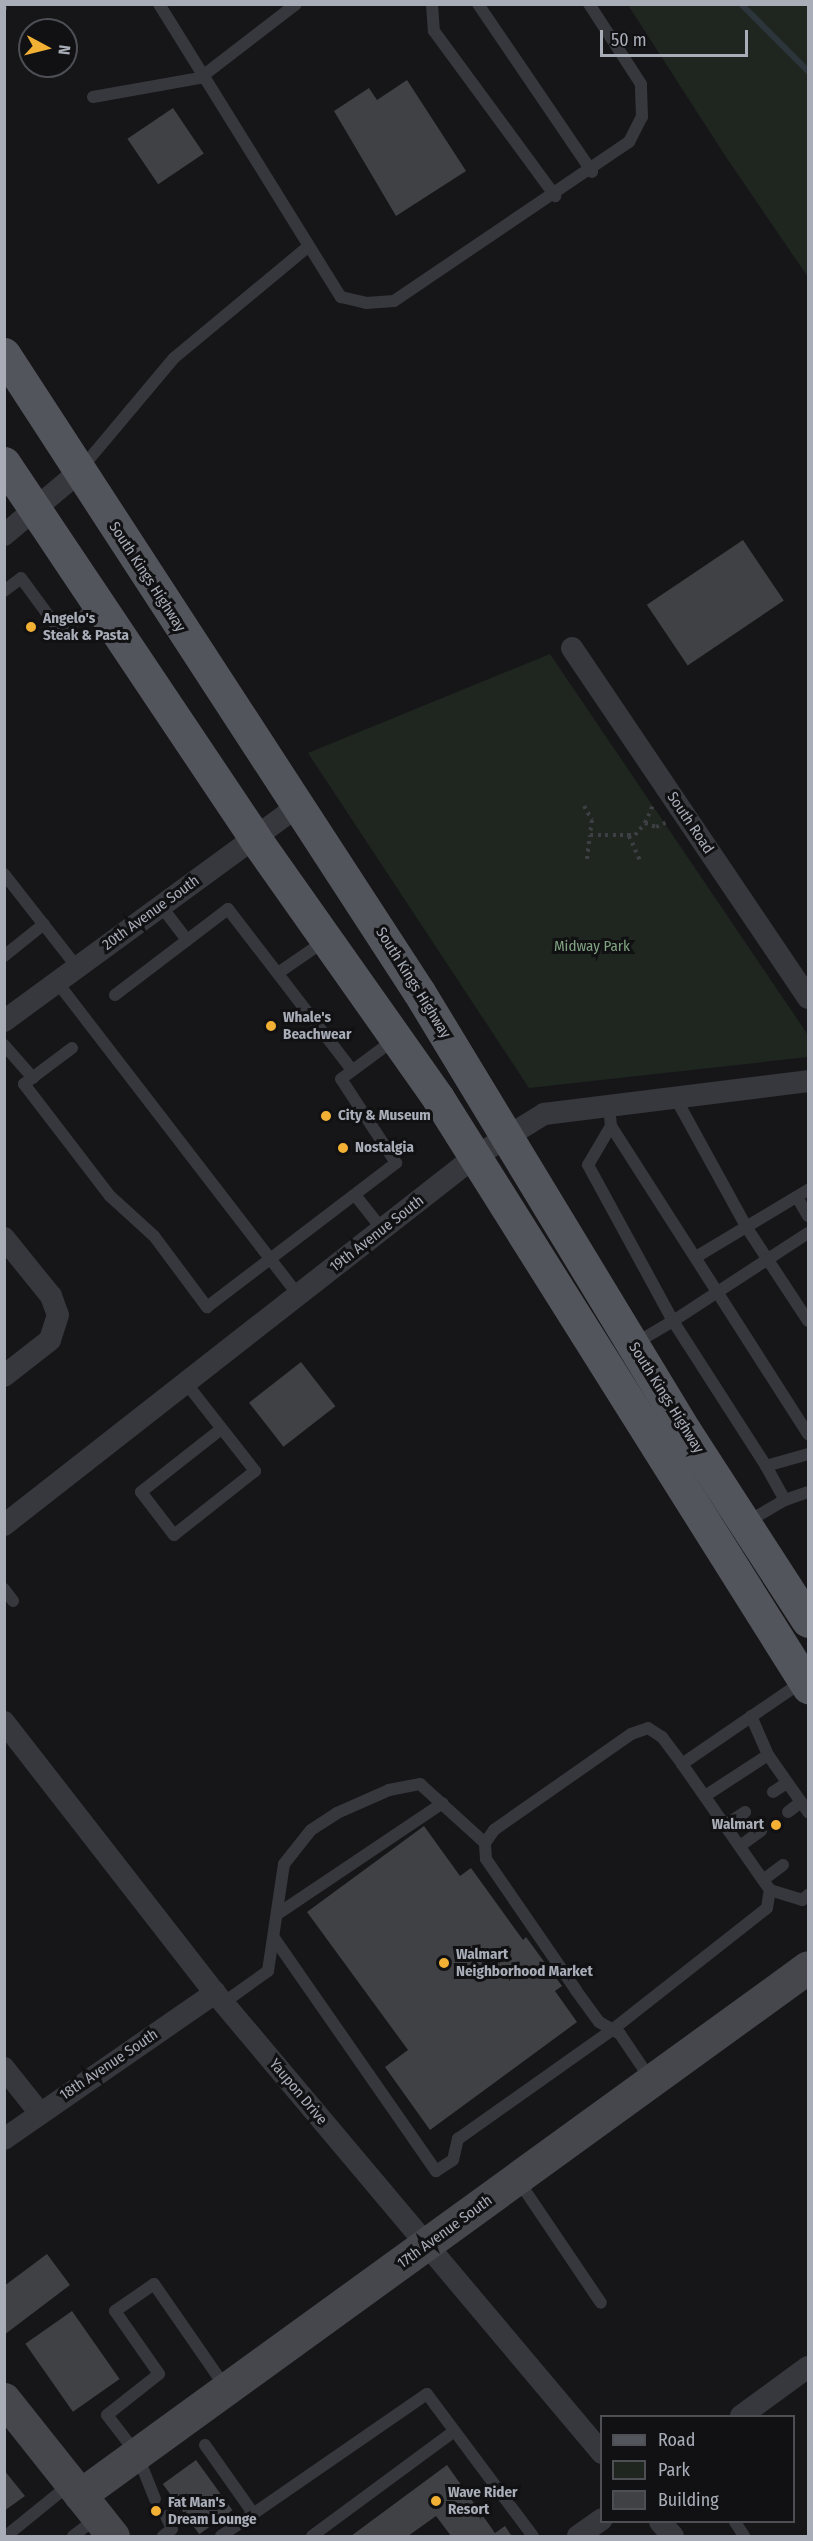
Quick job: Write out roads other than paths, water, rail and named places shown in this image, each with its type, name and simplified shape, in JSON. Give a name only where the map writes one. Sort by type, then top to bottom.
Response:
[{"type":"main road","name":"South Kings Highway","points":[[4,354],[298,805],[808,1621]]},
{"type":"main road","points":[[4,463],[254,837],[396,1038],[806,1683]]},
{"type":"street","points":[[4,535],[36,511],[80,471]]},
{"type":"street","name":"South Road","points":[[572,648],[808,998]]},
{"type":"street","name":"20th Avenue South","points":[[4,1021],[298,805]]},
{"type":"street","name":"19th Avenue South","points":[[4,1525],[473,1158],[509,1140],[544,1114],[610,1115],[675,1097],[808,1083]]},
{"type":"street","points":[[4,1238],[51,1296],[58,1315],[50,1340],[4,1376]]},
{"type":"street","name":"Yaupon Drive","points":[[4,1722],[219,1998],[600,2450]]},
{"type":"street","name":"17th Avenue South","points":[[87,2514],[137,2454],[808,1967]]},
{"type":"street","name":"18th Avenue South","points":[[4,2139],[39,2112],[219,1998]]},
{"type":"street","points":[[4,2068],[39,2112]]},
{"type":"street","points":[[742,2415],[808,2367]]},
{"type":"street","points":[[4,2399],[87,2514]]},
{"type":"street","points":[[578,2536],[600,2520]]},
{"type":"street","points":[[661,2523],[673,2536]]},
{"type":"lane","points":[[159,4],[200,78],[341,297],[394,301],[591,172],[629,142],[642,117],[641,84],[589,4]]},
{"type":"lane","points":[[93,97],[200,78],[296,4]]},
{"type":"lane","points":[[432,4],[434,31],[555,196]]},
{"type":"lane","points":[[478,4],[591,172]]},
{"type":"lane","points":[[80,471],[174,358],[309,246]]},
{"type":"lane","points":[[4,591],[21,578],[60,631],[99,606]]},
{"type":"lane","points":[[4,874],[77,967]]},
{"type":"lane","points":[[161,906],[187,940]]},
{"type":"lane","points":[[115,995],[228,909],[352,1070]]},
{"type":"lane","points":[[4,956],[44,924]]},
{"type":"lane","points":[[278,973],[326,940]]},
{"type":"lane","points":[[57,982],[298,1296]]},
{"type":"lane","points":[[72,1048],[24,1084],[110,1196],[154,1236],[207,1307],[396,1164],[341,1079],[396,1038]]},
{"type":"lane","points":[[4,1045],[33,1078]]},
{"type":"lane","points":[[675,1097],[747,1227],[808,1321]]},
{"type":"lane","points":[[610,1115],[696,1257],[808,1434]]},
{"type":"lane","points":[[610,1115],[588,1165],[673,1321],[766,1466],[785,1500]]},
{"type":"lane","points":[[696,1257],[808,1190]]},
{"type":"lane","points":[[355,1195],[382,1230]]},
{"type":"lane","points":[[797,1197],[808,1216]]},
{"type":"lane","points":[[633,1344],[673,1321],[808,1233]]},
{"type":"lane","points":[[186,1383],[255,1472],[174,1534],[141,1492],[221,1429]]},
{"type":"lane","points":[[766,1466],[808,1454]]},
{"type":"lane","points":[[745,1523],[785,1500],[808,1492]]},
{"type":"lane","points":[[4,1589],[13,1601]]},
{"type":"lane","points":[[682,1764],[751,1716],[806,1683]]},
{"type":"lane","points":[[751,1716],[768,1755],[805,1807],[788,1812]]},
{"type":"lane","points":[[274,1938],[436,2171],[453,2160],[458,2139],[612,2030],[754,1922],[767,1908],[767,1886],[662,1737],[648,1728],[631,1734],[494,1830],[485,1843],[486,1859],[599,2022],[612,2030],[652,2082]]},
{"type":"lane","points":[[705,1796],[768,1755]]},
{"type":"lane","points":[[773,1792],[787,1783]]},
{"type":"lane","points":[[219,1998],[268,1971],[285,1864],[311,1830],[389,1790],[420,1784],[485,1843]]},
{"type":"lane","points":[[279,1913],[443,1803]]},
{"type":"lane","points":[[725,1825],[745,1812]]},
{"type":"lane","points":[[740,1846],[761,1831]]},
{"type":"lane","points":[[767,1886],[783,1865]]},
{"type":"lane","points":[[767,1886],[802,1900],[808,1895]]},
{"type":"lane","points":[[518,2179],[601,2303]]},
{"type":"lane","points":[[155,2499],[137,2454],[108,2415],[159,2374],[115,2311],[154,2284],[227,2389]]},
{"type":"lane","points":[[220,2536],[427,2394],[453,2432],[533,2536]]},
{"type":"lane","points":[[312,2536],[453,2432]]},
{"type":"lane","points":[[205,2445],[253,2513]]},
{"type":"lane","points":[[6,2536],[87,2514]]},
{"type":"lane","points":[[163,2536],[172,2529],[166,2516]]},
{"type":"lane","points":[[736,2523],[744,2536]]},
{"type":"waterway","points":[[741,4],[808,71]]},
{"type":"place","name":"Angelo's Steak & Pasta","points":[[31,627]]},
{"type":"place","name":"Whale's Beachwear","points":[[271,1026]]},
{"type":"place","name":"City & Museum","points":[[326,1116]]},
{"type":"place","name":"Nostalgia","points":[[343,1148]]},
{"type":"place","name":"Walmart","points":[[776,1825]]},
{"type":"place","name":"Walmart Neighborhood Market","points":[[444,1963]]},
{"type":"place","name":"Wave Rider Resort","points":[[436,2501]]},
{"type":"place","name":"Fat Man's Dream Lounge","points":[[156,2511]]},
{"type":"park label","name":"Midway Park","points":[[592,947]]}]
